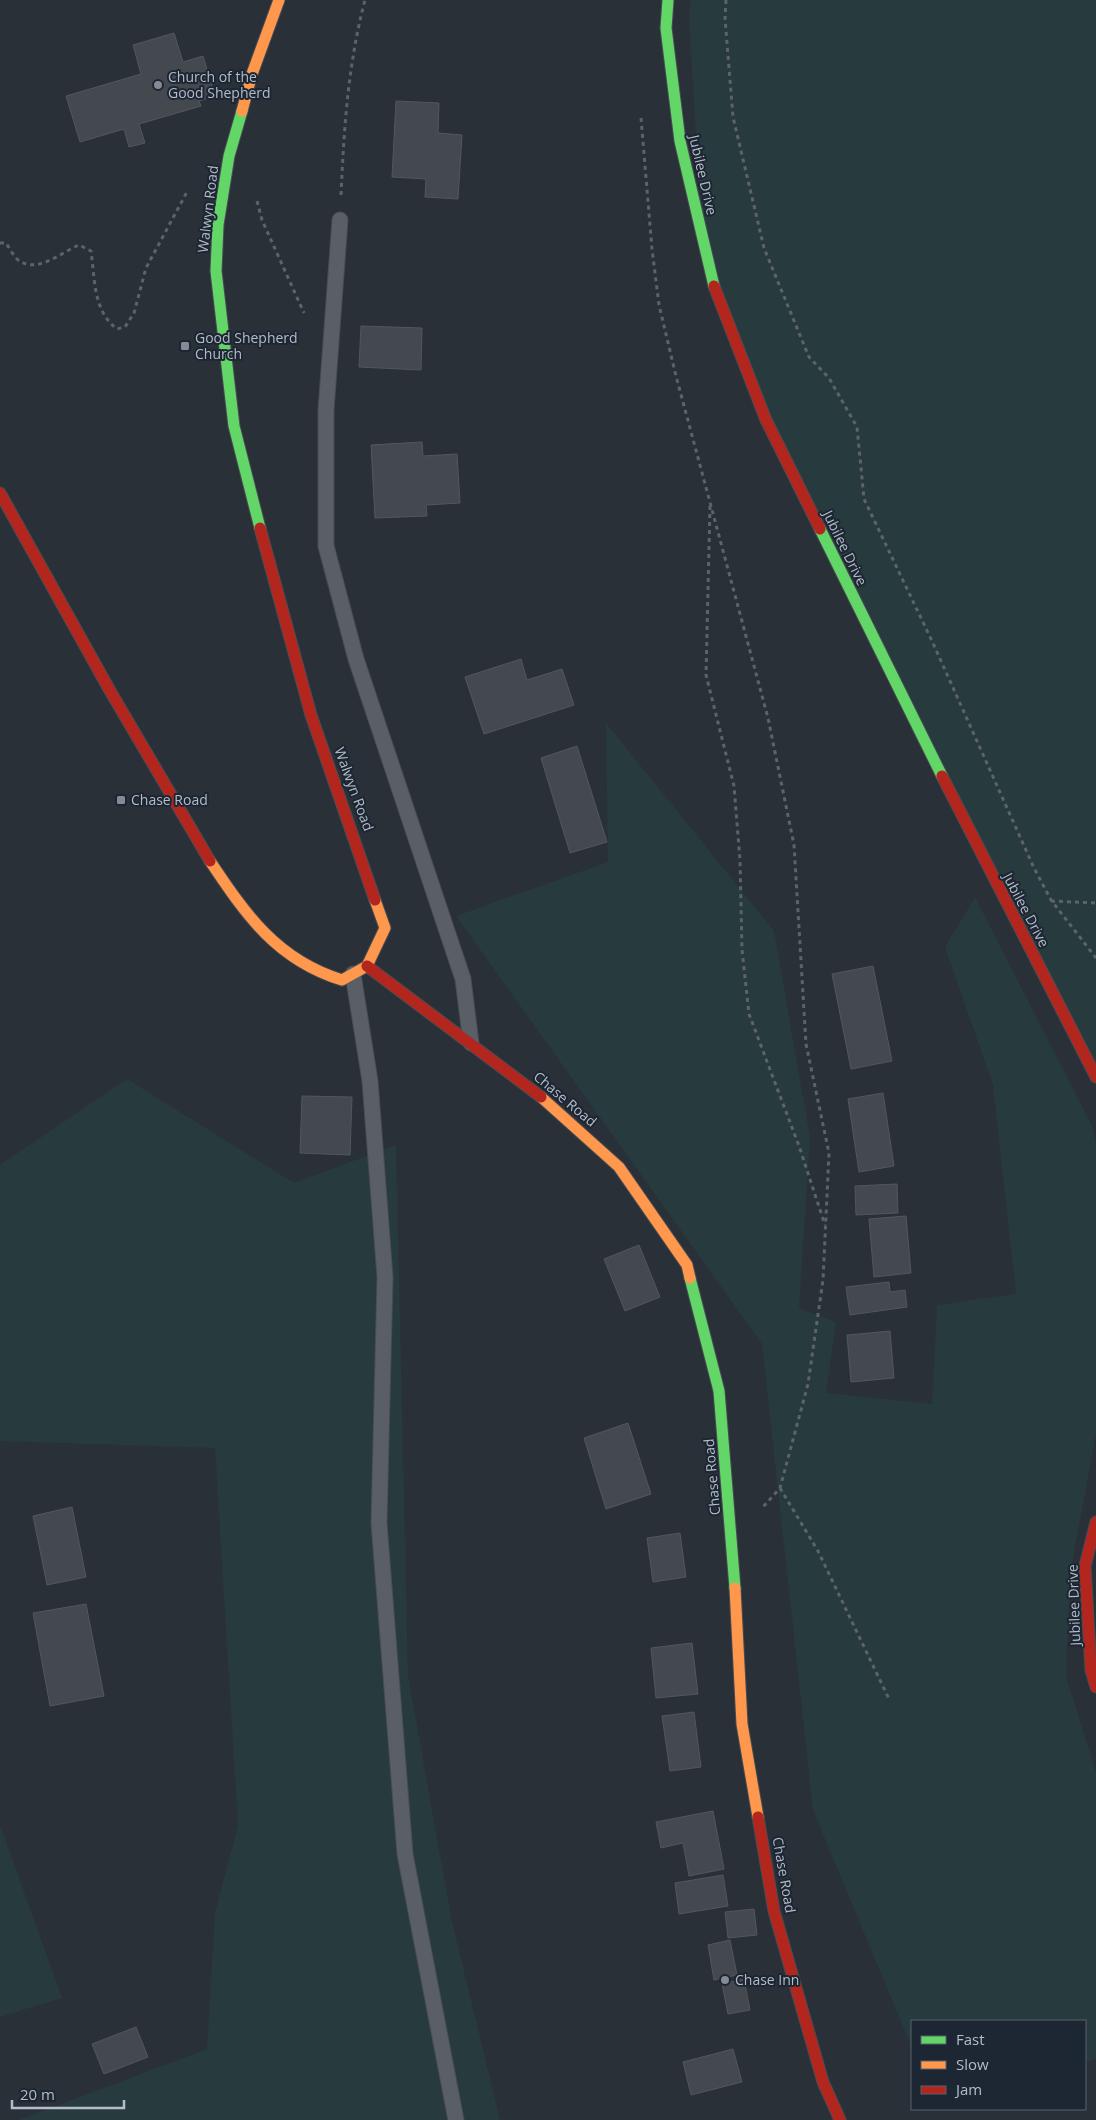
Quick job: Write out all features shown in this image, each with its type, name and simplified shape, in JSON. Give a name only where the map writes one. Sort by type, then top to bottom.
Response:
[{"type":"main road","name":"Walwyn Road","points":[[279,0],[252,74],[229,156],[218,224],[216,271],[234,426],[266,556],[311,716],[385,928],[367,966]]},
{"type":"main road","name":"Jubilee Drive","points":[[668,0],[666,28],[680,140],[714,285],[766,420],[987,868],[1082,1046],[1096,1077]]},
{"type":"main road","points":[[0,493],[69,622],[189,828],[246,911],[280,948],[310,970],[342,980],[367,966]]},
{"type":"main road","name":"Chase Road","points":[[367,966],[554,1107],[619,1167],[687,1265],[720,1391],[733,1541],[742,1724],[774,1911],[823,2082],[840,2120]]},
{"type":"main road","name":"Jubilee Drive","points":[[1096,1522],[1085,1566],[1091,1670],[1096,1687]]},
{"type":"lane","points":[[340,220],[326,410],[326,546],[356,659],[464,978],[470,1043]]},
{"type":"lane","points":[[352,974],[370,1081],[385,1277],[380,1523],[405,1854],[456,2120]]},
{"type":"path","points":[[340,220],[344,124],[354,42],[365,0]]},
{"type":"path","points":[[726,0],[725,18],[733,117],[764,248],[809,357],[829,378],[857,427],[864,499],[1051,900],[1096,958]]},
{"type":"path","points":[[641,112],[652,248],[659,305],[768,718],[794,845],[806,1044],[829,1153],[823,1280],[808,1384],[780,1488],[762,1508]]},
{"type":"path","points":[[0,243],[6,244],[20,261],[35,266],[79,246],[91,251],[97,300],[112,325],[117,329],[125,328],[134,313],[146,268],[188,191],[202,182],[226,176]]},
{"type":"path","points":[[254,194],[262,220],[307,317]]},
{"type":"path","points":[[710,500],[706,675],[734,786],[740,860],[742,950],[749,1014],[799,1146],[826,1228]]},
{"type":"path","points":[[1051,900],[1096,903]]},
{"type":"path","points":[[780,1488],[818,1551],[890,1701]]},
{"type":"green space","points":[[691,0],[1096,0],[1096,1081],[766,420],[702,235],[689,18]]},
{"type":"green space","points":[[606,723],[774,931],[810,1137],[799,1308],[836,1322],[826,1393],[932,1404],[937,1305],[1016,1294],[993,1085],[945,947],[975,897],[1092,1126],[1096,1144],[1096,1434],[1070,1574],[1066,1676],[1096,1772],[1096,2059],[1086,2062],[1086,2020],[911,2020],[911,2046],[813,1810],[762,1344],[456,916],[608,862]]},
{"type":"green space","points":[[127,1079],[294,1183],[396,1145],[408,1675],[451,1917],[500,2120],[19,2120],[207,2049],[215,1913],[238,1825],[215,1448],[0,1441],[0,1165]]},
{"type":"green space","points":[[0,1825],[62,1998],[0,2017]]},
{"type":"building","name":"Church of the Good Shepherd","points":[[174,33],[183,62],[203,56],[215,96],[199,101],[201,106],[139,124],[145,143],[129,147],[124,129],[80,142],[66,96],[141,74],[133,45]]},
{"type":"building","points":[[396,101],[439,103],[438,133],[462,135],[458,199],[425,197],[426,179],[392,177]]},
{"type":"building","points":[[361,326],[422,328],[421,370],[359,367]]},
{"type":"building","points":[[422,442],[423,456],[457,454],[460,503],[426,505],[427,516],[375,518],[371,445]]},
{"type":"building","points":[[521,659],[527,680],[562,669],[574,705],[484,734],[465,677]]},
{"type":"building","points":[[577,746],[607,842],[570,853],[541,758]]},
{"type":"building","points":[[873,966],[892,1061],[851,1069],[832,974]]},
{"type":"building","points":[[883,1093],[894,1166],[859,1172],[848,1099]]},
{"type":"building","points":[[302,1096],[352,1097],[350,1155],[300,1153]]},
{"type":"building","points":[[897,1184],[898,1213],[856,1215],[855,1186]]},
{"type":"building","points":[[906,1216],[911,1273],[874,1277],[869,1219]]},
{"type":"building","points":[[639,1245],[660,1297],[625,1311],[604,1259]]},
{"type":"building","points":[[889,1282],[890,1292],[905,1290],[907,1307],[850,1315],[846,1287]]},
{"type":"building","points":[[890,1331],[894,1378],[851,1382],[847,1335]]},
{"type":"building","points":[[628,1423],[651,1494],[606,1509],[584,1438]]},
{"type":"building","points":[[72,1507],[86,1577],[47,1585],[33,1516]]},
{"type":"building","points":[[680,1533],[686,1577],[653,1582],[647,1538]]},
{"type":"building","points":[[86,1604],[104,1696],[50,1706],[33,1613]]},
{"type":"building","points":[[692,1643],[698,1694],[656,1698],[651,1648]]},
{"type":"building","points":[[694,1712],[701,1767],[670,1771],[662,1716]]},
{"type":"building","points":[[713,1811],[724,1869],[689,1876],[683,1843],[661,1848],[656,1822]]},
{"type":"building","points":[[723,1875],[728,1906],[679,1914],[675,1883]]},
{"type":"building","points":[[754,1909],[757,1935],[728,1938],[725,1912]]},
{"type":"building","points":[[730,1940],[737,1975],[714,1980],[708,1945]]},
{"type":"building","points":[[744,1979],[750,2010],[728,2014],[722,1984]]},
{"type":"building","points":[[136,2027],[148,2057],[104,2074],[92,2044]]},
{"type":"building","points":[[733,2049],[742,2082],[691,2095],[683,2062]]},
{"type":"traffic: fast","points":[[668,0],[666,28],[680,141],[714,286]]},
{"type":"traffic: fast","points":[[242,111],[229,156],[218,225],[216,271],[234,426],[260,528]]},
{"type":"traffic: fast","points":[[820,529],[942,776]]},
{"type":"traffic: fast","points":[[690,1278],[719,1391],[735,1588]]},
{"type":"traffic: slow","points":[[242,111],[252,74],[279,0]]},
{"type":"traffic: slow","points":[[210,861],[250,917],[281,948],[299,961],[342,980],[367,966],[385,928],[375,900]]},
{"type":"traffic: slow","points":[[541,1097],[619,1167],[687,1265],[690,1278]]},
{"type":"traffic: slow","points":[[735,1588],[742,1724],[758,1817]]},
{"type":"traffic: jam","points":[[714,286],[766,420],[820,529]]},
{"type":"traffic: jam","points":[[0,493],[109,689],[210,861]]},
{"type":"traffic: jam","points":[[260,528],[311,715],[375,900]]},
{"type":"traffic: jam","points":[[942,776],[1096,1077]]},
{"type":"traffic: jam","points":[[367,966],[541,1097]]},
{"type":"traffic: jam","points":[[1096,1522],[1085,1566],[1091,1670],[1096,1687]]},
{"type":"traffic: jam","points":[[758,1817],[774,1911],[823,2082],[840,2120]]},
{"type":"place","name":"Church of the Good Shepherd","points":[[158,85]]},
{"type":"place","name":"Good Shepherd Church","points":[[185,346]]},
{"type":"place","name":"Chase Road","points":[[121,800]]},
{"type":"place","name":"Chase Inn","points":[[725,1980]]}]
